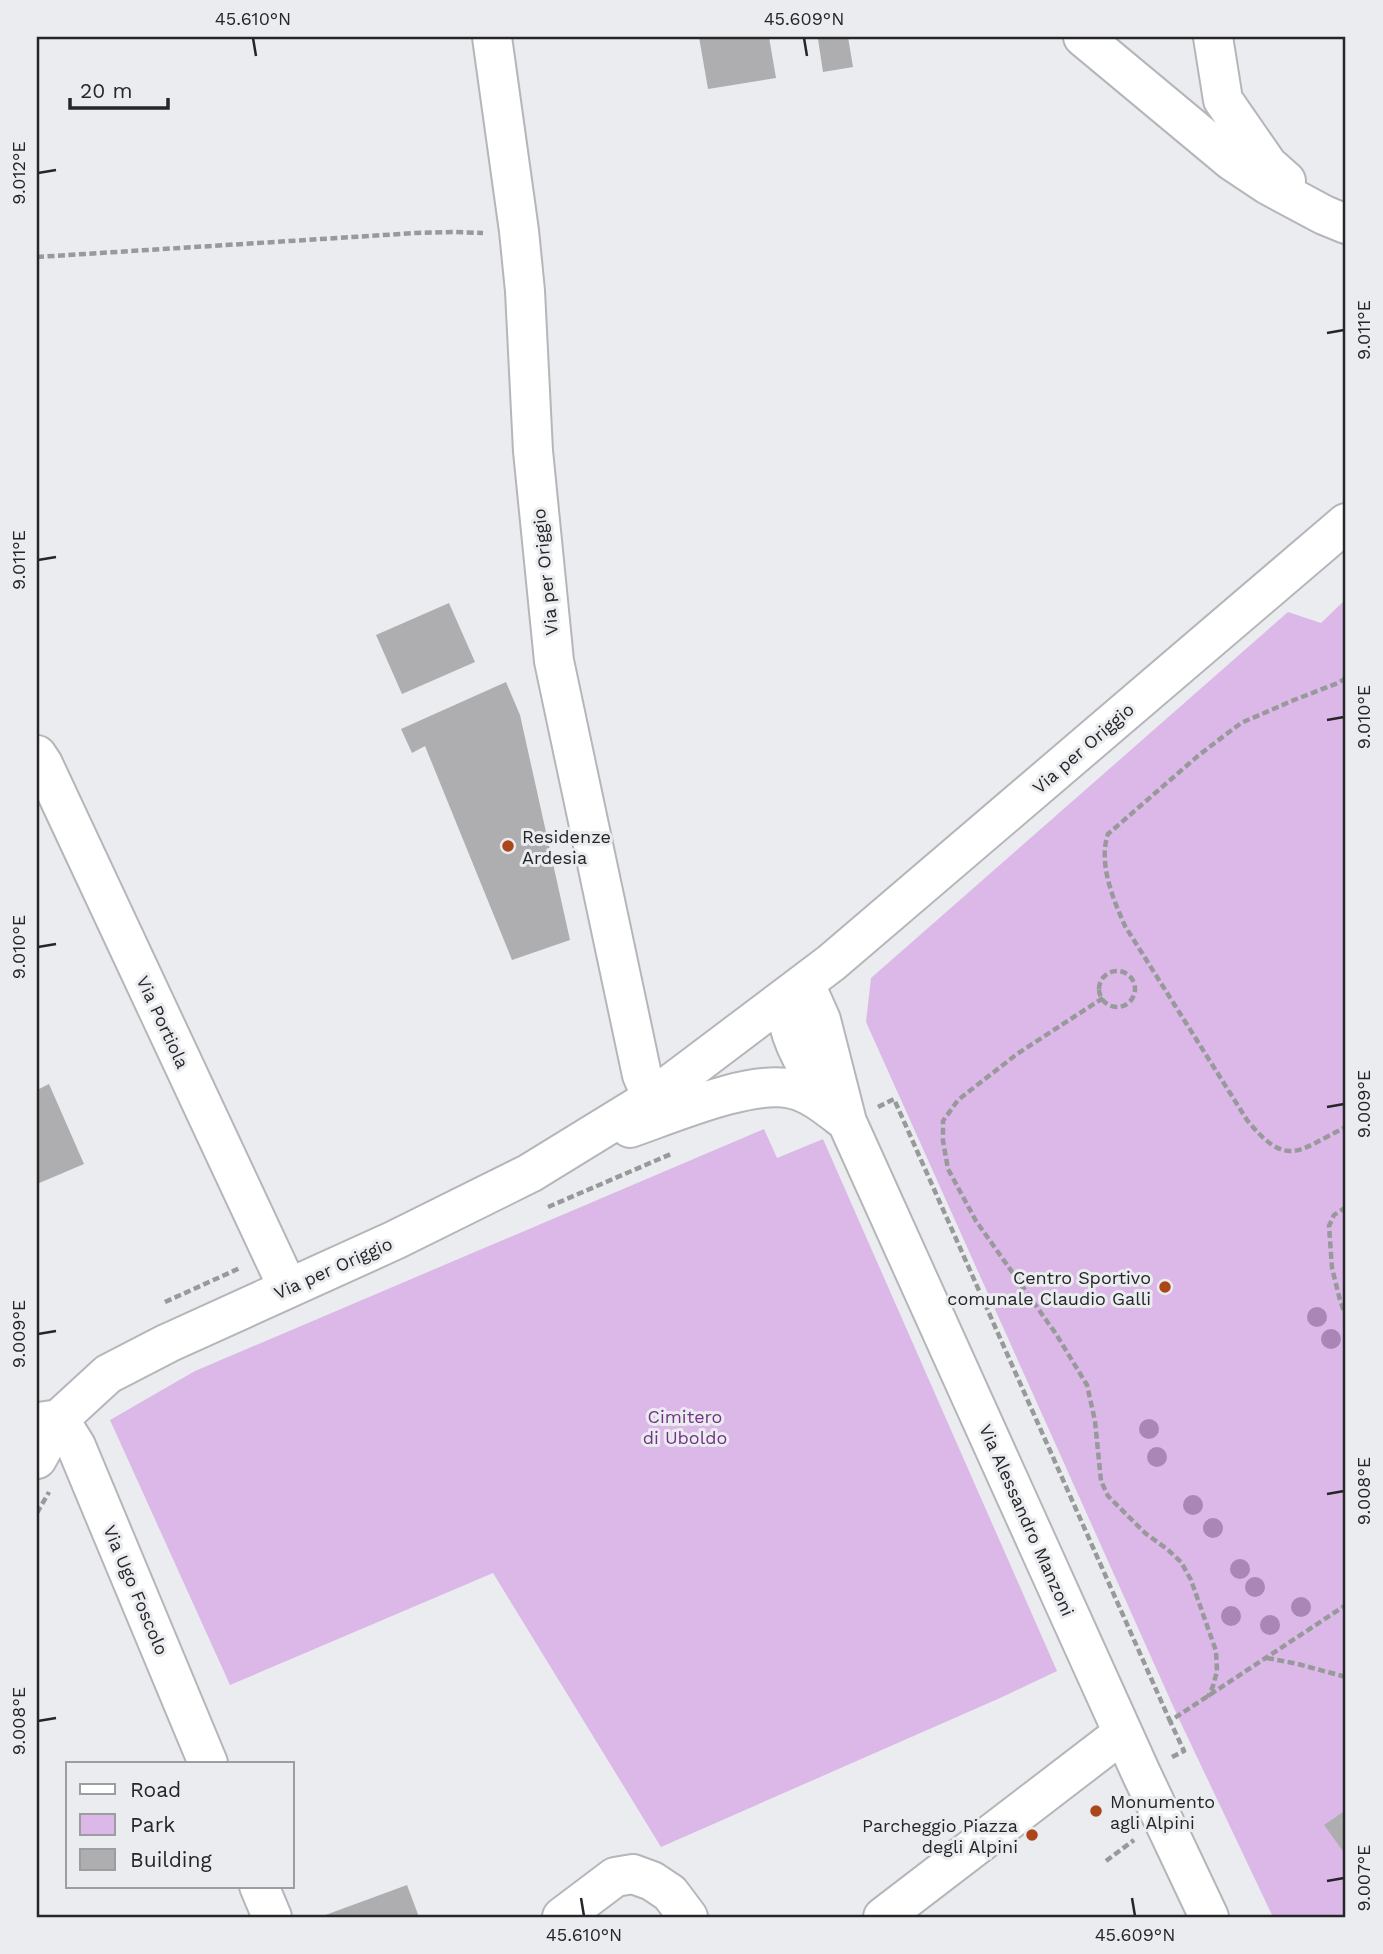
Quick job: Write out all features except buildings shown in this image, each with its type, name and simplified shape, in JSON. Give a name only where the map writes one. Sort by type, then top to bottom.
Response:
[{"type":"main road","name":"Via per Origgio","points":[[492,37],[525,291],[533,451],[554,661],[642,1075],[652,1098]]},
{"type":"main road","points":[[1083,37],[1232,162],[1268,185],[1335,219]]},
{"type":"main road","points":[[1213,37],[1223,100],[1268,165],[1335,219]]},
{"type":"main road","name":"Via per Origgio","points":[[37,1459],[48,1421],[108,1374],[168,1343],[288,1289],[530,1173],[652,1098],[831,964],[1346,523]]},
{"type":"main road","name":"Via Portiola","points":[[37,755],[288,1289]]},
{"type":"main road","name":"Via Alessandro Manzoni","points":[[795,991],[785,1015],[799,1053],[811,1074],[847,1122],[1141,1773],[1209,1917]]},
{"type":"main road","points":[[576,1146],[740,1091],[778,1087],[805,1094],[847,1122]]},
{"type":"main road","name":"Via Ugo Foscolo","points":[[48,1421],[76,1446],[208,1762]]},
{"type":"main road","points":[[883,1917],[1123,1732]]},
{"type":"main road","points":[[562,1917],[615,1877],[633,1874],[652,1881],[670,1893],[688,1917]]},
{"type":"main road","points":[[260,1888],[272,1917]]},
{"type":"path","points":[[37,257],[416,233],[519,231]]},
{"type":"path","points":[[1346,678],[1241,723],[1108,834],[1104,845],[1104,858],[1114,900],[1125,926],[1261,1138],[1277,1149],[1290,1152],[1304,1150],[1346,1127]]},
{"type":"path","points":[[1121,972],[1134,982],[1135,994],[1123,1006],[1111,1006],[1103,998],[1100,987],[1104,976],[1109,973],[1121,972]]},
{"type":"path","points":[[1103,998],[1017,1054],[958,1100],[943,1121],[943,1141],[948,1169],[976,1221],[1056,1334],[1087,1385],[1095,1420],[1101,1481],[1108,1496],[1145,1534],[1181,1562],[1191,1580],[1216,1651],[1217,1671],[1208,1697]]},
{"type":"path","points":[[883,1104],[894,1099],[1184,1751],[1141,1773]]},
{"type":"path","points":[[1346,1207],[1334,1215],[1329,1226],[1332,1268],[1346,1317]]},
{"type":"path","points":[[154,1309],[272,1253]]},
{"type":"path","points":[[1170,1721],[1346,1605]]},
{"type":"path","points":[[1266,1658],[1346,1677]]},
{"type":"green space","name":"Centro Sportivo comunale Claudio Galli","points":[[1346,599],[1346,1917],[1273,1917],[1178,1717],[866,1022],[871,978],[1288,612],[1321,623]]},
{"type":"green space","name":"Cimitero di Uboldo","points":[[764,1129],[777,1158],[823,1139],[1057,1671],[661,1847],[493,1573],[230,1685],[110,1420],[195,1371]]},
{"type":"place","name":"Residenze Ardesia","points":[[508,846]]},
{"type":"place","name":"Centro Sportivo comunale Claudio Galli","points":[[1165,1287]]},
{"type":"place","name":"Monumento agli Alpini","points":[[1096,1811]]},
{"type":"place","name":"Parcheggio Piazza degli Alpini","points":[[1032,1835]]}]
